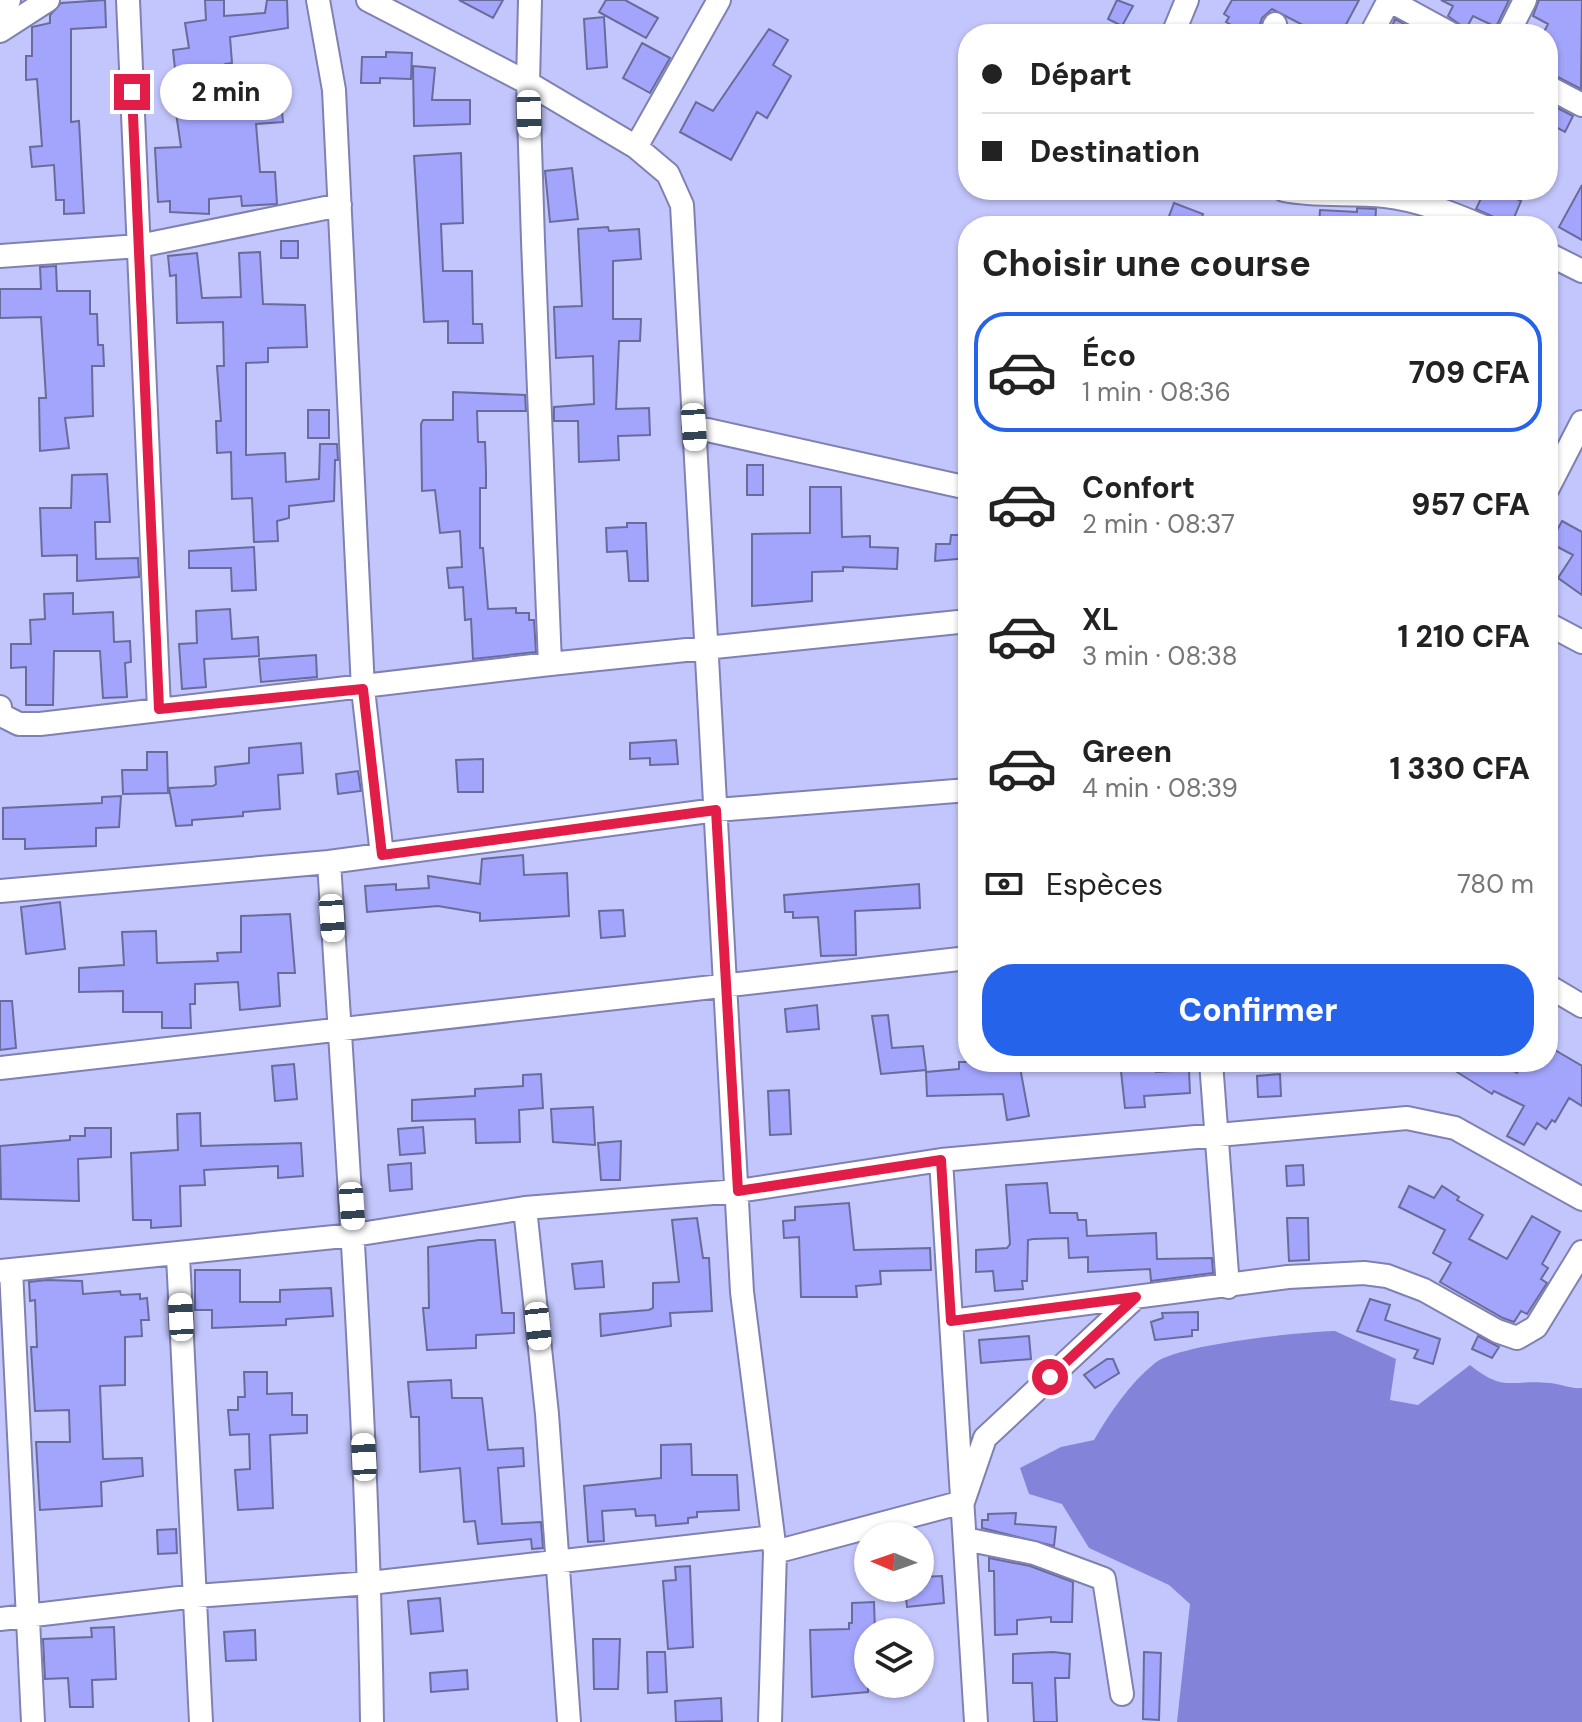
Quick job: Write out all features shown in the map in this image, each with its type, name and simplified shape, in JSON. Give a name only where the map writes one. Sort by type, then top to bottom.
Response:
[{"type":"street","points":[[0,16],[9,0]]},
{"type":"street","points":[[0,31],[48,0]]},
{"type":"street","points":[[128,0],[159,709]]},
{"type":"street","points":[[318,0],[334,90],[363,689],[382,855]]},
{"type":"street","points":[[368,0],[528,83],[636,147],[668,174],[682,205],[742,1292],[774,1544],[770,1722]]},
{"type":"street","points":[[530,0],[528,83],[550,664]]},
{"type":"street","points":[[636,147],[719,0]]},
{"type":"street","points":[[1177,24],[1187,0]]},
{"type":"street","points":[[1376,24],[1389,0],[1433,24]]},
{"type":"street","points":[[1513,24],[1525,0]]},
{"type":"street","points":[[1558,92],[1582,105]]},
{"type":"street","points":[[1434,200],[1464,216]]},
{"type":"street","points":[[0,256],[139,246],[340,205]]},
{"type":"street","points":[[1558,259],[1582,271]]},
{"type":"street","points":[[1558,469],[1582,422]]},
{"type":"street","points":[[694,427],[958,486]]},
{"type":"street","points":[[0,707],[1,715],[19,724],[958,622]]},
{"type":"street","points":[[1558,629],[1582,642]]},
{"type":"street","points":[[0,891],[329,862],[716,810],[958,791]]},
{"type":"street","points":[[329,862],[354,1235],[370,1583],[372,1722]]},
{"type":"street","points":[[0,1068],[958,959]]},
{"type":"street","points":[[1558,992],[1582,1006]]},
{"type":"street","points":[[1212,1072],[1228,1287]]},
{"type":"street","points":[[33,1722],[6,1271],[178,1256],[354,1235],[525,1208],[738,1191],[941,1160],[1407,1118],[1455,1128],[1582,1199]]},
{"type":"street","points":[[941,1160],[976,1722]]},
{"type":"street","points":[[525,1208],[559,1560],[569,1722]]},
{"type":"street","points":[[951,1321],[1303,1276],[1364,1273],[1387,1276],[1424,1290],[1497,1331],[1517,1338],[1536,1327],[1582,1252]]},
{"type":"street","points":[[178,1256],[201,1722]]},
{"type":"street","points":[[963,1502],[985,1438],[1136,1297]]},
{"type":"street","points":[[0,1619],[196,1596],[370,1583],[559,1560],[774,1544],[963,1502]]},
{"type":"street","points":[[965,1539],[1034,1553],[1104,1579],[1110,1595],[1122,1694]]},
{"type":"shaded area","points":[[1335,1331],[1396,1359],[1390,1400],[1418,1405],[1470,1365],[1500,1382],[1537,1382],[1582,1388],[1582,1722],[1177,1722],[1190,1604],[1169,1585],[1089,1548],[1062,1504],[1029,1494],[1020,1468],[1061,1447],[1094,1440],[1128,1389],[1155,1363],[1168,1356],[1214,1345]]},
{"type":"building","points":[[105,0],[106,27],[71,29],[71,122],[79,121],[84,213],[64,214],[64,200],[56,200],[54,165],[32,167],[30,147],[42,146],[37,79],[26,80],[26,56],[32,56],[32,27],[50,23],[50,15],[61,3]]},
{"type":"building","points":[[205,0],[224,0],[224,16],[265,13],[267,0],[287,0],[288,28],[230,37],[232,63],[225,64],[229,105],[281,101],[283,122],[256,124],[260,172],[275,172],[277,204],[242,206],[241,196],[209,199],[209,214],[170,212],[170,201],[158,202],[155,148],[181,147],[176,113],[187,111],[183,68],[175,69],[173,50],[189,48],[185,23],[206,20]]},
{"type":"building","points":[[459,0],[503,0],[493,18]]},
{"type":"building","points":[[606,0],[625,0],[658,18],[646,38],[599,12]]},
{"type":"building","points":[[1117,0],[1133,6],[1123,24],[1108,19]]},
{"type":"building","points":[[1232,0],[1359,0],[1346,24],[1301,24],[1272,9],[1260,24],[1230,24],[1226,22],[1229,17],[1224,14]]},
{"type":"building","points":[[1441,0],[1509,0],[1497,24],[1490,24],[1473,16],[1469,24],[1459,24],[1448,16],[1453,6]]},
{"type":"building","points":[[1539,0],[1582,0],[1581,89],[1558,77],[1558,24],[1548,24],[1533,16]]},
{"type":"building","points":[[604,17],[607,67],[587,69],[584,19]]},
{"type":"building","points":[[769,29],[788,40],[773,65],[791,76],[767,118],[757,112],[731,160],[680,132],[696,102],[713,111]]},
{"type":"building","points":[[642,43],[670,58],[650,93],[623,78]]},
{"type":"building","points":[[386,52],[412,53],[411,79],[380,78],[380,83],[361,83],[362,57],[386,57]]},
{"type":"building","points":[[413,66],[435,68],[432,100],[470,100],[470,124],[414,126]]},
{"type":"building","points":[[1558,108],[1573,116],[1565,132],[1558,128]]},
{"type":"building","points":[[461,153],[463,223],[441,224],[443,271],[472,271],[473,324],[482,324],[483,343],[448,343],[448,321],[424,322],[414,156]]},
{"type":"building","points":[[572,168],[578,219],[550,222],[545,171]]},
{"type":"building","points":[[1582,185],[1582,240],[1559,227]]},
{"type":"building","points":[[1480,200],[1521,201],[1515,216],[1491,216],[1476,209]]},
{"type":"building","points":[[1174,203],[1203,214],[1202,216],[1169,216]]},
{"type":"building","points":[[1357,208],[1376,209],[1376,216],[1320,216],[1320,210],[1357,212]]},
{"type":"building","points":[[608,227],[609,231],[639,229],[641,259],[613,261],[613,319],[641,319],[640,341],[619,341],[616,409],[649,408],[650,435],[618,436],[619,460],[579,462],[578,421],[554,421],[554,407],[594,404],[593,356],[556,358],[554,307],[582,306],[578,229]]},
{"type":"building","points":[[281,241],[298,241],[298,258],[281,258]]},
{"type":"building","points":[[260,252],[263,304],[305,305],[307,347],[268,348],[268,362],[246,363],[246,455],[285,453],[286,482],[319,479],[320,444],[337,444],[338,460],[335,460],[334,501],[289,506],[289,518],[277,521],[278,541],[254,542],[252,498],[232,499],[231,452],[217,453],[216,421],[221,421],[217,366],[224,366],[223,322],[177,323],[176,275],[170,276],[168,256],[197,253],[202,298],[241,297],[239,253]]},
{"type":"building","points":[[56,266],[57,291],[90,291],[90,314],[97,314],[98,345],[103,345],[104,366],[92,366],[93,416],[65,418],[69,448],[40,451],[39,398],[46,398],[41,317],[0,318],[0,289],[41,289],[40,267]]},
{"type":"building","points":[[453,392],[525,395],[526,411],[477,411],[478,442],[485,442],[486,471],[486,488],[480,488],[480,548],[483,548],[488,609],[516,608],[516,613],[529,613],[529,620],[534,620],[536,652],[473,659],[471,619],[465,620],[463,587],[449,588],[447,568],[462,567],[460,531],[440,533],[435,490],[422,491],[421,424],[423,420],[453,420]]},
{"type":"building","points":[[308,410],[329,410],[329,438],[308,438]]},
{"type":"building","points":[[747,465],[763,465],[763,495],[747,495]]},
{"type":"building","points":[[107,474],[110,522],[95,522],[96,559],[138,558],[139,577],[77,581],[77,555],[42,556],[40,508],[71,508],[72,475]]},
{"type":"building","points":[[810,487],[841,487],[842,537],[870,536],[870,547],[898,548],[897,569],[843,567],[843,571],[812,572],[812,601],[752,606],[752,534],[810,533]]},
{"type":"building","points":[[1562,521],[1582,532],[1582,595],[1558,578],[1573,555],[1558,547],[1558,528]]},
{"type":"building","points":[[627,523],[646,523],[648,581],[629,581],[627,551],[607,552],[606,528],[627,527]]},
{"type":"building","points":[[951,535],[958,535],[958,559],[935,561],[936,544],[950,544]]},
{"type":"building","points":[[254,547],[256,590],[232,591],[231,568],[189,568],[189,551]]},
{"type":"building","points":[[73,593],[73,614],[113,612],[114,642],[130,641],[131,662],[125,663],[127,697],[103,698],[100,651],[54,651],[53,705],[26,705],[26,667],[11,668],[11,644],[31,644],[30,620],[45,619],[44,594]]},
{"type":"building","points":[[230,609],[232,639],[258,637],[259,656],[204,659],[206,687],[182,689],[179,644],[197,643],[196,611]]},
{"type":"building","points":[[316,655],[317,677],[261,682],[259,659]]},
{"type":"building","points":[[676,740],[678,764],[650,765],[650,758],[630,759],[630,743]]},
{"type":"building","points":[[301,743],[303,773],[278,775],[280,809],[192,820],[192,825],[176,826],[169,788],[213,786],[216,784],[215,767],[249,763],[249,748]]},
{"type":"building","points":[[147,752],[167,752],[168,793],[123,794],[122,770],[147,770]]},
{"type":"building","points":[[483,759],[483,792],[458,792],[456,760]]},
{"type":"building","points":[[358,771],[361,791],[338,794],[336,774]]},
{"type":"building","points":[[121,796],[119,827],[96,828],[96,846],[25,849],[25,839],[3,839],[3,808],[102,803],[102,797]]},
{"type":"building","points":[[523,855],[524,875],[567,873],[569,916],[480,921],[480,913],[438,906],[367,912],[365,886],[396,884],[396,890],[429,888],[428,876],[480,884],[482,859]]},
{"type":"building","points":[[919,884],[920,908],[855,911],[856,955],[821,956],[818,917],[793,918],[793,912],[785,912],[784,895]]},
{"type":"building","points":[[60,902],[65,949],[26,954],[21,907]]},
{"type":"building","points":[[623,910],[625,936],[601,938],[599,911]]},
{"type":"building","points":[[290,914],[295,973],[278,973],[280,1006],[240,1010],[238,982],[195,984],[195,1004],[190,1004],[191,1028],[162,1028],[162,1012],[123,1012],[123,991],[79,992],[79,968],[124,965],[122,932],[156,931],[157,963],[218,961],[217,953],[241,952],[241,916]]},
{"type":"building","points":[[0,1001],[12,1001],[16,1048],[0,1050]]},
{"type":"building","points":[[817,1005],[819,1029],[787,1032],[785,1009]]},
{"type":"building","points":[[888,1015],[892,1048],[923,1046],[926,1070],[881,1074],[872,1016]]},
{"type":"building","points":[[1558,1052],[1582,1066],[1582,1106],[1569,1098],[1555,1122],[1552,1120],[1546,1129],[1537,1123],[1524,1145],[1507,1136],[1524,1106],[1494,1091],[1492,1094],[1457,1072],[1558,1072]]},
{"type":"building","points":[[294,1064],[297,1099],[275,1101],[272,1066]]},
{"type":"building","points":[[958,1069],[958,1072],[1021,1072],[1029,1116],[1007,1120],[1003,1094],[927,1096],[926,1072]]},
{"type":"building","points":[[1121,1072],[1189,1072],[1190,1093],[1144,1096],[1145,1107],[1125,1108]]},
{"type":"building","points":[[541,1074],[543,1108],[519,1110],[520,1142],[476,1143],[475,1119],[412,1121],[412,1100],[475,1096],[475,1089],[523,1086],[523,1075]]},
{"type":"building","points":[[1280,1074],[1281,1096],[1258,1097],[1257,1076]]},
{"type":"building","points":[[789,1090],[791,1134],[770,1135],[768,1091]]},
{"type":"building","points":[[593,1107],[595,1145],[553,1142],[551,1109]]},
{"type":"building","points":[[200,1113],[201,1146],[301,1143],[303,1176],[278,1178],[278,1166],[204,1170],[205,1185],[180,1186],[181,1226],[151,1228],[151,1220],[133,1220],[131,1153],[178,1150],[177,1114]]},
{"type":"building","points":[[423,1127],[425,1153],[400,1155],[398,1129]]},
{"type":"building","points":[[85,1128],[111,1128],[111,1157],[78,1159],[79,1201],[1,1199],[0,1146],[70,1140],[70,1136],[85,1136]]},
{"type":"building","points":[[621,1141],[620,1180],[601,1180],[598,1143]]},
{"type":"building","points":[[411,1163],[412,1189],[390,1191],[388,1165]]},
{"type":"building","points":[[1303,1165],[1304,1185],[1287,1186],[1286,1166]]},
{"type":"building","points":[[1047,1183],[1050,1213],[1077,1213],[1078,1220],[1086,1220],[1087,1236],[1156,1233],[1157,1259],[1212,1258],[1213,1273],[1151,1281],[1150,1269],[1088,1272],[1088,1257],[1069,1258],[1068,1238],[1033,1239],[1028,1240],[1027,1281],[1022,1281],[1023,1289],[995,1291],[993,1271],[976,1272],[976,1250],[1007,1248],[1010,1244],[1006,1185]]},
{"type":"building","points":[[1409,1186],[1434,1198],[1442,1186],[1459,1197],[1457,1200],[1483,1215],[1469,1239],[1507,1259],[1532,1216],[1560,1232],[1542,1264],[1548,1268],[1541,1279],[1547,1283],[1527,1314],[1521,1311],[1514,1322],[1503,1318],[1440,1282],[1451,1263],[1433,1253],[1445,1230],[1399,1207]]},
{"type":"building","points":[[849,1203],[854,1250],[930,1248],[931,1270],[880,1271],[881,1284],[856,1286],[857,1297],[801,1297],[799,1237],[784,1238],[783,1221],[795,1220],[795,1207]]},
{"type":"building","points":[[697,1218],[703,1258],[709,1258],[712,1311],[670,1313],[671,1326],[601,1336],[600,1314],[649,1310],[653,1308],[653,1283],[679,1282],[672,1220]]},
{"type":"building","points":[[1287,1218],[1308,1218],[1309,1260],[1289,1261]]},
{"type":"building","points":[[495,1240],[502,1313],[514,1313],[514,1333],[476,1335],[476,1348],[427,1350],[423,1308],[429,1308],[428,1247]]},
{"type":"building","points":[[602,1261],[604,1287],[575,1289],[572,1264]]},
{"type":"building","points":[[195,1270],[240,1270],[240,1302],[280,1302],[280,1290],[331,1288],[333,1316],[286,1319],[286,1325],[212,1328],[212,1310],[195,1310]]},
{"type":"building","points":[[82,1281],[83,1294],[120,1291],[121,1295],[140,1294],[140,1299],[147,1298],[149,1320],[141,1320],[142,1336],[125,1337],[125,1385],[100,1386],[103,1459],[142,1458],[143,1476],[101,1482],[102,1506],[40,1510],[36,1442],[70,1442],[69,1410],[35,1411],[31,1347],[37,1347],[35,1300],[30,1301],[29,1282]]},
{"type":"building","points":[[1370,1299],[1390,1305],[1385,1320],[1440,1339],[1433,1364],[1414,1358],[1418,1350],[1357,1331]]},
{"type":"building","points":[[1198,1312],[1198,1330],[1192,1330],[1192,1336],[1155,1340],[1151,1322],[1163,1318],[1162,1313]]},
{"type":"building","points":[[1029,1336],[1031,1359],[981,1363],[979,1340]]},
{"type":"building","points":[[1478,1336],[1499,1347],[1492,1358],[1472,1349]]},
{"type":"building","points":[[1107,1359],[1113,1359],[1119,1373],[1095,1388],[1084,1375]]},
{"type":"building","points":[[244,1372],[267,1372],[267,1394],[292,1393],[292,1415],[307,1415],[307,1433],[270,1435],[273,1508],[238,1510],[235,1470],[250,1469],[249,1434],[230,1435],[228,1410],[238,1410],[238,1397],[245,1397]]},
{"type":"building","points":[[451,1380],[452,1398],[482,1398],[488,1450],[523,1448],[524,1466],[498,1468],[502,1524],[541,1522],[543,1548],[532,1549],[531,1539],[478,1544],[475,1521],[464,1522],[460,1468],[420,1472],[419,1417],[411,1417],[408,1382]]},
{"type":"building","points":[[691,1444],[692,1475],[737,1475],[739,1510],[697,1512],[697,1517],[688,1518],[688,1523],[656,1526],[655,1515],[636,1516],[635,1509],[602,1511],[604,1541],[588,1542],[584,1486],[661,1478],[661,1445]]},
{"type":"building","points":[[1016,1513],[1015,1524],[1056,1527],[1054,1546],[982,1528],[982,1520],[988,1520],[988,1514]]},
{"type":"building","points":[[176,1529],[177,1553],[158,1554],[157,1530]]},
{"type":"building","points":[[989,1558],[1030,1566],[1073,1582],[1072,1622],[1051,1622],[1051,1617],[1017,1620],[1017,1634],[995,1635],[994,1571],[989,1571]]},
{"type":"building","points":[[690,1566],[693,1647],[668,1649],[663,1581],[676,1580],[675,1567]]},
{"type":"building","points":[[934,1576],[942,1576],[944,1603],[907,1607],[906,1602],[934,1602]]},
{"type":"building","points":[[440,1598],[443,1631],[411,1634],[408,1601]]},
{"type":"building","points":[[874,1602],[875,1618],[854,1618],[854,1693],[812,1697],[810,1630],[849,1629],[852,1603]]},
{"type":"building","points":[[114,1627],[116,1679],[92,1680],[93,1707],[70,1707],[68,1678],[45,1679],[43,1639],[92,1637],[91,1628]]},
{"type":"building","points":[[255,1630],[256,1660],[226,1661],[224,1632]]},
{"type":"building","points":[[593,1639],[620,1639],[618,1689],[594,1689]]},
{"type":"building","points":[[647,1652],[665,1652],[667,1692],[648,1693]]},
{"type":"building","points":[[1144,1652],[1161,1653],[1159,1720],[1143,1719]]},
{"type":"building","points":[[1013,1654],[1070,1654],[1069,1678],[1055,1678],[1057,1722],[1034,1722],[1032,1683],[1013,1683]]},
{"type":"building","points":[[467,1670],[468,1689],[431,1692],[430,1673]]},
{"type":"building","points":[[721,1698],[722,1721],[676,1722],[675,1701]]},
{"type":"route","points":[[132,92],[159,709],[363,689],[382,855],[716,810],[738,1191],[941,1160],[951,1321],[1136,1297],[1050,1377]]}]
